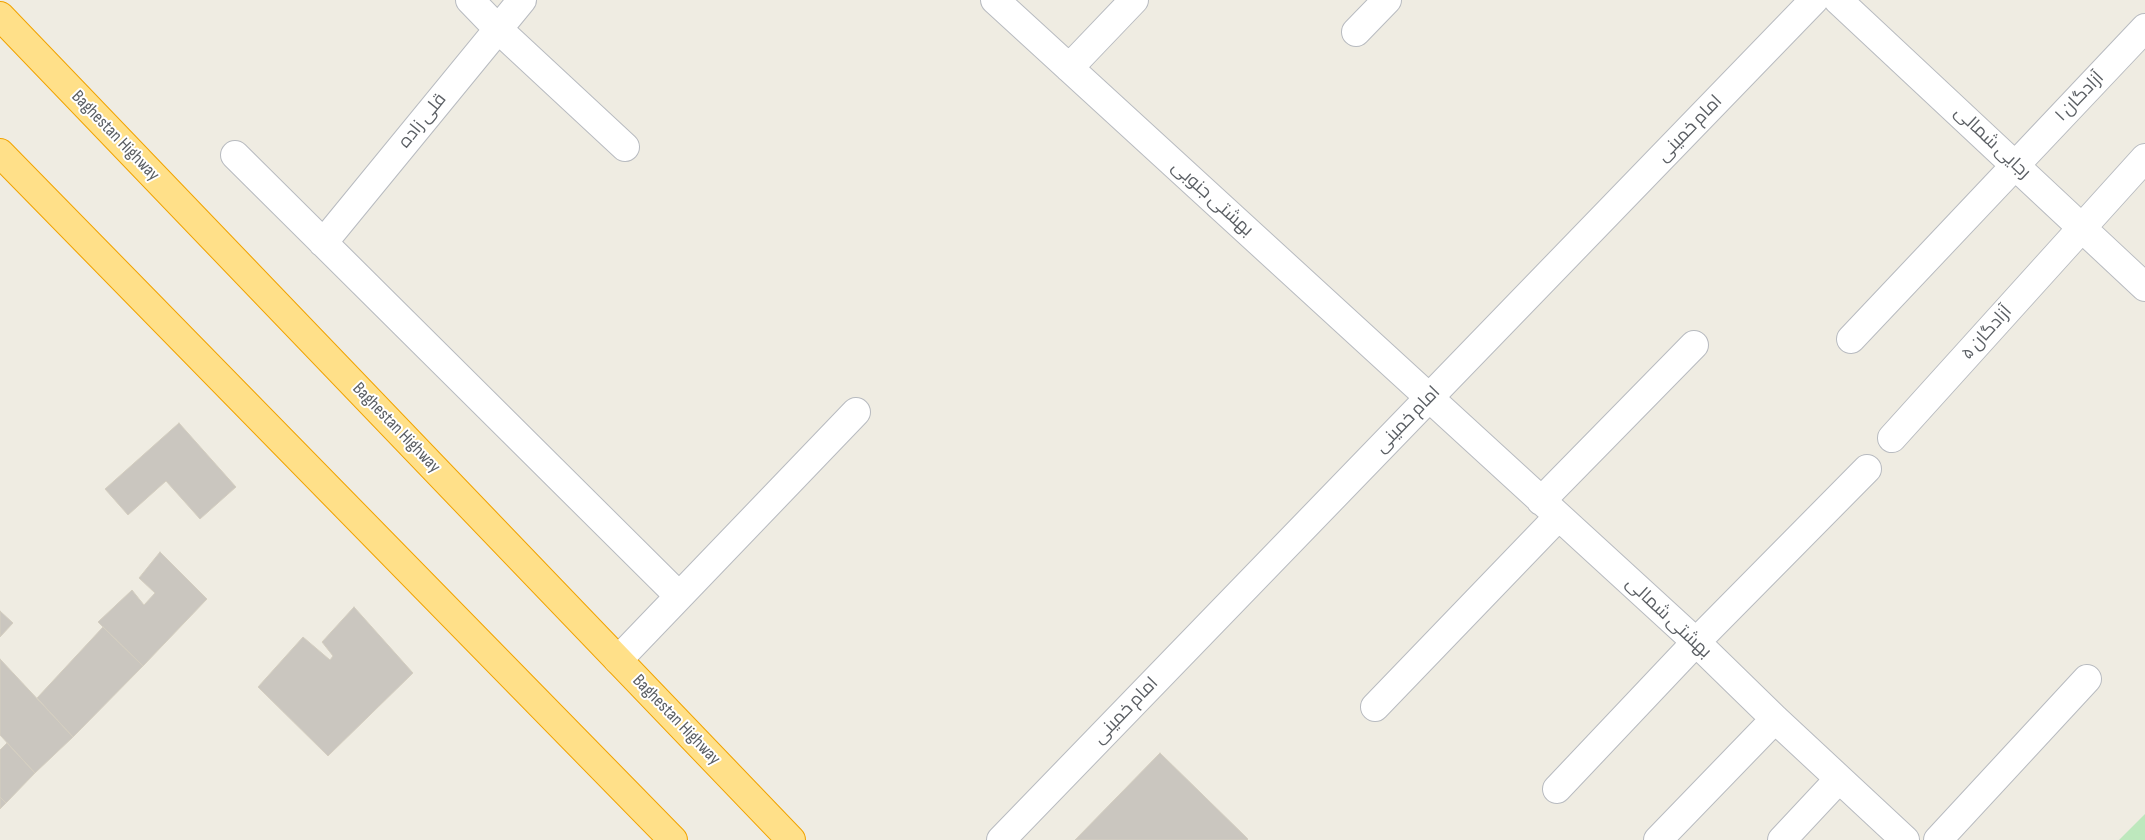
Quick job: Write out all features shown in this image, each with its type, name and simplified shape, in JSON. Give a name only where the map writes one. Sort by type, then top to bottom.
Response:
[{"type":"highway","name":"Baghestan Highway","points":[[0,16],[791,840]]},
{"type":"highway","points":[[0,153],[673,840]]},
{"type":"street","points":[[470,0],[498,29],[626,147]]},
{"type":"street","name":"قلی زاده","points":[[323,242],[522,0]]},
{"type":"street","name":"بهشتی جنوبی","points":[[995,0],[1430,397]]},
{"type":"street","points":[[1069,68],[1134,0]]},
{"type":"street","points":[[1356,32],[1387,0]]},
{"type":"street","name":"امام خمینی","points":[[1002,840],[1814,0]]},
{"type":"street","name":"رجایی شمالی","points":[[1838,0],[2145,287]]},
{"type":"street","name":"آزادگان ۱","points":[[1851,339],[2145,28]]},
{"type":"street","points":[[235,156],[680,596]]},
{"type":"street","name":"آزادگان ۵","points":[[1892,438],[2083,229],[2145,158]]},
{"type":"street","points":[[1374,707],[1694,345]]},
{"type":"street","name":"بهشتی شمالی","points":[[1430,397],[1696,642],[1775,719],[1905,840]]},
{"type":"street","points":[[618,660],[856,412]]},
{"type":"street","points":[[1557,789],[1696,642],[1867,469]]},
{"type":"street","points":[[1938,840],[2087,679]]},
{"type":"street","points":[[1658,840],[1775,719]]},
{"type":"street","points":[[1782,840],[1839,779]]},
{"type":"green space","points":[[2145,814],[2145,840],[2119,840]]},
{"type":"building","points":[[179,423],[236,487],[200,519],[166,481],[128,515],[105,489]]},
{"type":"building","points":[[160,552],[207,599],[143,666],[98,622],[132,590],[144,605],[155,593],[139,578]]},
{"type":"building","points":[[354,607],[413,673],[328,756],[258,687],[303,637],[330,660],[333,656],[322,642]]},
{"type":"building","points":[[0,611],[13,623],[0,637]]},
{"type":"building","points":[[103,627],[143,666],[73,737],[37,698]]},
{"type":"building","points":[[0,659],[73,737],[35,773],[0,735]]},
{"type":"building","points":[[7,743],[35,773],[6,803],[0,797],[0,750]]},
{"type":"building","points":[[1160,753],[1248,839],[1075,840]]},
{"type":"building","points":[[0,797],[6,803],[0,809]]}]
